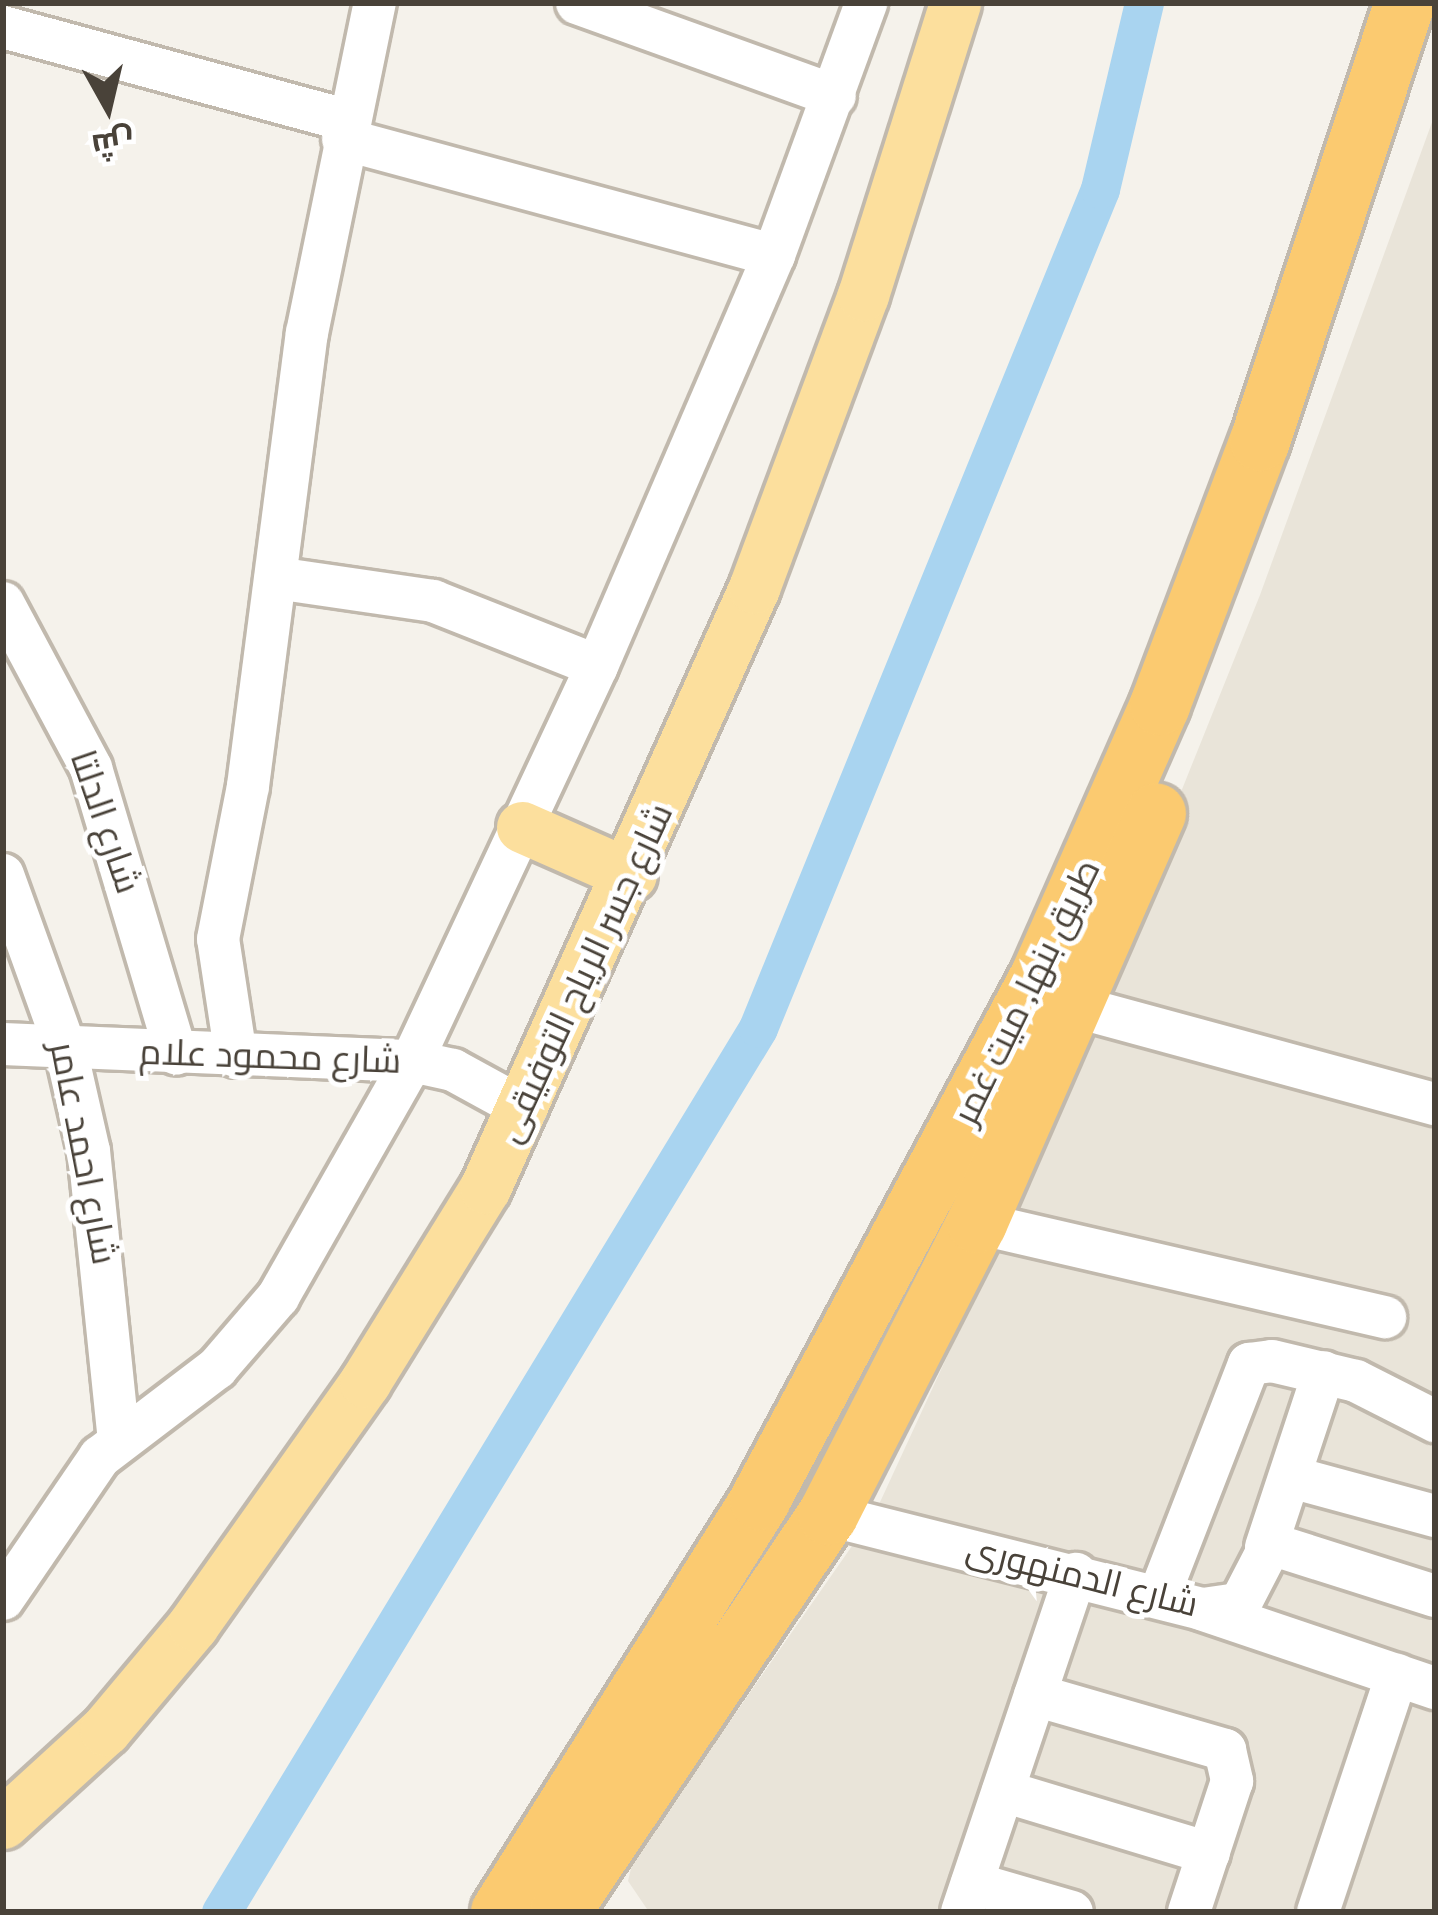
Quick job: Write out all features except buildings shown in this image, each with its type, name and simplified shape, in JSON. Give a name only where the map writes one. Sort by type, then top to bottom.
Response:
[{"type":"highway","name":"طريق بنها, ميت غمر","points":[[560,1912],[828,1515],[1041,975],[1160,705],[1260,441],[1405,3]]},
{"type":"highway","name":"طريق بنها, ميت غمر","points":[[501,1912],[674,1647],[1076,1007],[1243,601],[1390,190],[1435,36]]},
{"type":"main road","name":"شارع جسر الرياح التوفيقى","points":[[4,1822],[105,1730],[193,1625],[365,1382],[526,1109],[631,875],[810,442],[955,3]]},
{"type":"main road","points":[[522,826],[631,875]]},
{"type":"street","points":[[236,1056],[218,939],[276,578],[307,333],[345,130],[375,3]]},
{"type":"street","points":[[577,3],[835,96]]},
{"type":"street","points":[[3,1599],[82,1478],[119,1439],[181,1398],[249,1334],[412,1061],[597,666],[774,255],[866,3]]},
{"type":"street","points":[[3,27],[774,255]]},
{"type":"street","points":[[276,578],[433,601],[597,666]]},
{"type":"street","name":"شارع الدلتا","points":[[3,603],[91,768],[176,1054]]},
{"type":"street","name":"شارع احمد عامر","points":[[3,875],[66,1050],[105,1262],[119,1439]]},
{"type":"street","points":[[1076,1007],[1435,1104]]},
{"type":"street","name":"شارع محمود علام","points":[[3,1044],[412,1061],[453,1070],[526,1109]]},
{"type":"street","points":[[951,1210],[1385,1317]]},
{"type":"street","points":[[1160,1596],[1243,1373],[1257,1360],[1324,1372],[1435,1421]]},
{"type":"street","points":[[1266,1547],[1324,1372]]},
{"type":"street","points":[[1291,1477],[1435,1516]]},
{"type":"street","name":"شارع الدمنهورى","points":[[828,1515],[1203,1609],[1240,1604],[1266,1547]]},
{"type":"street","points":[[1266,1547],[1278,1544],[1435,1596]]},
{"type":"street","points":[[1072,1912],[967,1898],[1076,1574]]},
{"type":"street","points":[[1203,1609],[1416,1682],[1318,1912]]},
{"type":"street","points":[[1035,1695],[1225,1750],[1232,1780],[1189,1912]]},
{"type":"street","points":[[1003,1791],[1209,1852]]},
{"type":"shaded area","points":[[1435,114],[1435,1912],[649,1912],[628,1881],[633,1860],[875,1513],[1004,1233],[1260,595]]},
{"type":"waterway","points":[[221,1912],[758,1028],[1100,189],[1144,3]]}]
